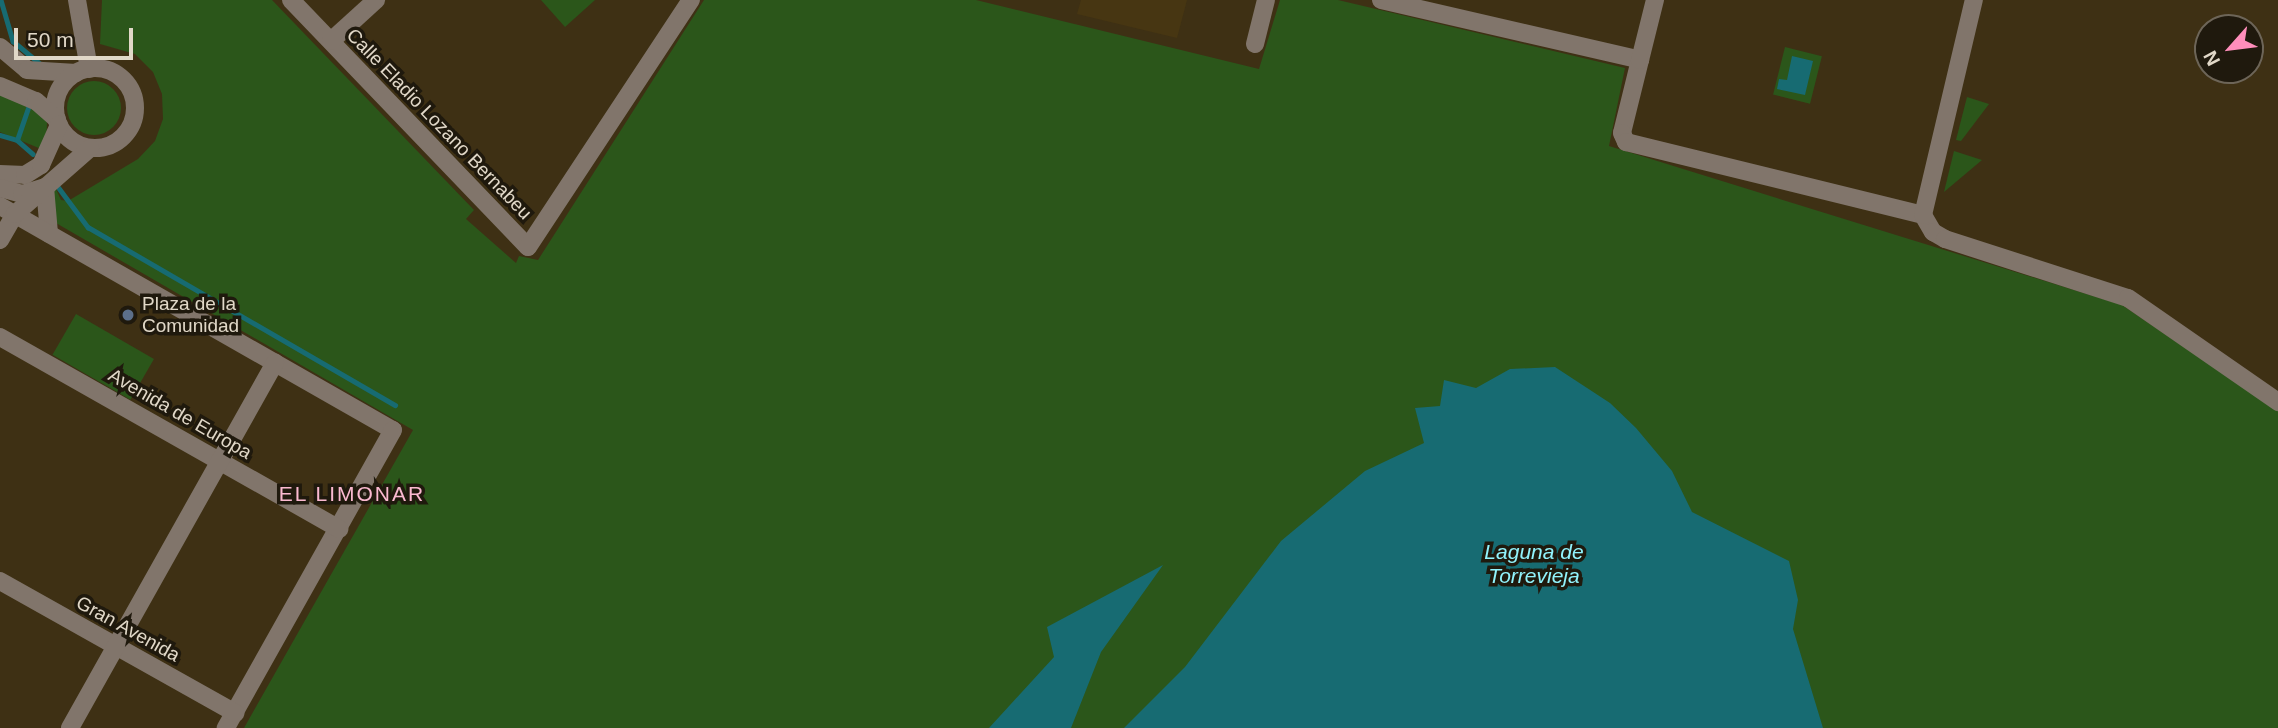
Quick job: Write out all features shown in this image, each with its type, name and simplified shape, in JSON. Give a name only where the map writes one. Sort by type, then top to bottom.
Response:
[{"type":"street","points":[[78,0],[83,71]]},
{"type":"street","name":"Calle Eladio Lozano Bernabeu","points":[[291,0],[528,247],[691,0]]},
{"type":"street","points":[[331,41],[376,0]]},
{"type":"street","points":[[1255,44],[1266,0]]},
{"type":"street","points":[[1381,0],[1640,60]]},
{"type":"street","points":[[1655,0],[1622,133],[1626,142],[1923,215]]},
{"type":"street","points":[[1974,0],[1923,215],[1928,227],[1945,239],[2128,298],[2278,402]]},
{"type":"street","points":[[0,47],[27,70],[83,71],[121,78],[135,108],[121,138],[90,148],[44,187],[7,210],[0,240]]},
{"type":"street","points":[[0,174],[24,175],[41,165],[58,122],[58,92],[83,71]]},
{"type":"street","points":[[0,86],[36,100],[72,141],[90,148]]},
{"type":"street","points":[[0,188],[22,194],[44,187]]},
{"type":"street","points":[[44,187],[49,234]]},
{"type":"street","points":[[7,210],[394,433],[231,720]]},
{"type":"street","name":"Avenida de Europa","points":[[0,337],[339,529]]},
{"type":"street","points":[[70,728],[275,363]]},
{"type":"street","name":"Gran Avenida","points":[[0,581],[116,646],[231,720]]},
{"type":"shaded area","points":[[1081,0],[1187,0],[1177,38],[1077,14]]},
{"type":"green space","points":[[102,0],[272,0],[474,210],[466,219],[516,263],[519,256],[538,260],[704,0],[976,0],[1259,69],[1280,0],[1338,0],[1625,68],[1609,146],[2122,305],[2278,411],[2278,728],[244,728],[413,430],[56,223],[50,194],[55,187],[61,200],[68,201],[138,159],[155,141],[163,119],[162,94],[153,72],[135,54],[100,44]]},
{"type":"green space","points":[[541,0],[595,0],[565,27]]},
{"type":"green space","points":[[1785,47],[1822,56],[1810,104],[1773,95]]},
{"type":"green space","points":[[94,81],[113,89],[121,108],[113,127],[94,135],[75,127],[67,108],[75,89]]},
{"type":"green space","points":[[0,93],[18,97],[47,121],[46,151],[0,132]]},
{"type":"green space","points":[[1967,97],[1989,104],[1961,141],[1956,140]]},
{"type":"green space","points":[[1954,151],[1982,160],[1944,192],[1953,155]]},
{"type":"green space","points":[[76,314],[154,359],[130,400],[52,355]]},
{"type":"water","points":[[1792,56],[1813,61],[1805,95],[1777,89],[1779,79],[1787,80]]},
{"type":"water","name":"Laguna de Torrevieja","points":[[1555,367],[1610,403],[1636,428],[1672,471],[1692,512],[1789,561],[1798,600],[1793,629],[1823,728],[1124,728],[1185,667],[1281,541],[1365,471],[1424,443],[1415,408],[1440,406],[1444,380],[1476,388],[1510,369]]},
{"type":"water","points":[[1163,565],[1101,652],[1071,728],[989,728],[1054,657],[1047,627]]},
{"type":"waterway","points":[[1,0],[13,41],[40,64]]},
{"type":"waterway","points":[[17,140],[28,108]]},
{"type":"waterway","points":[[0,135],[17,140],[33,154]]},
{"type":"waterway","points":[[59,188],[88,227],[395,405]]},
{"type":"place","name":"Plaza de la Comunidad","points":[[128,315]]},
{"type":"district","name":"EL LIMONAR","points":[[352,494]]}]
